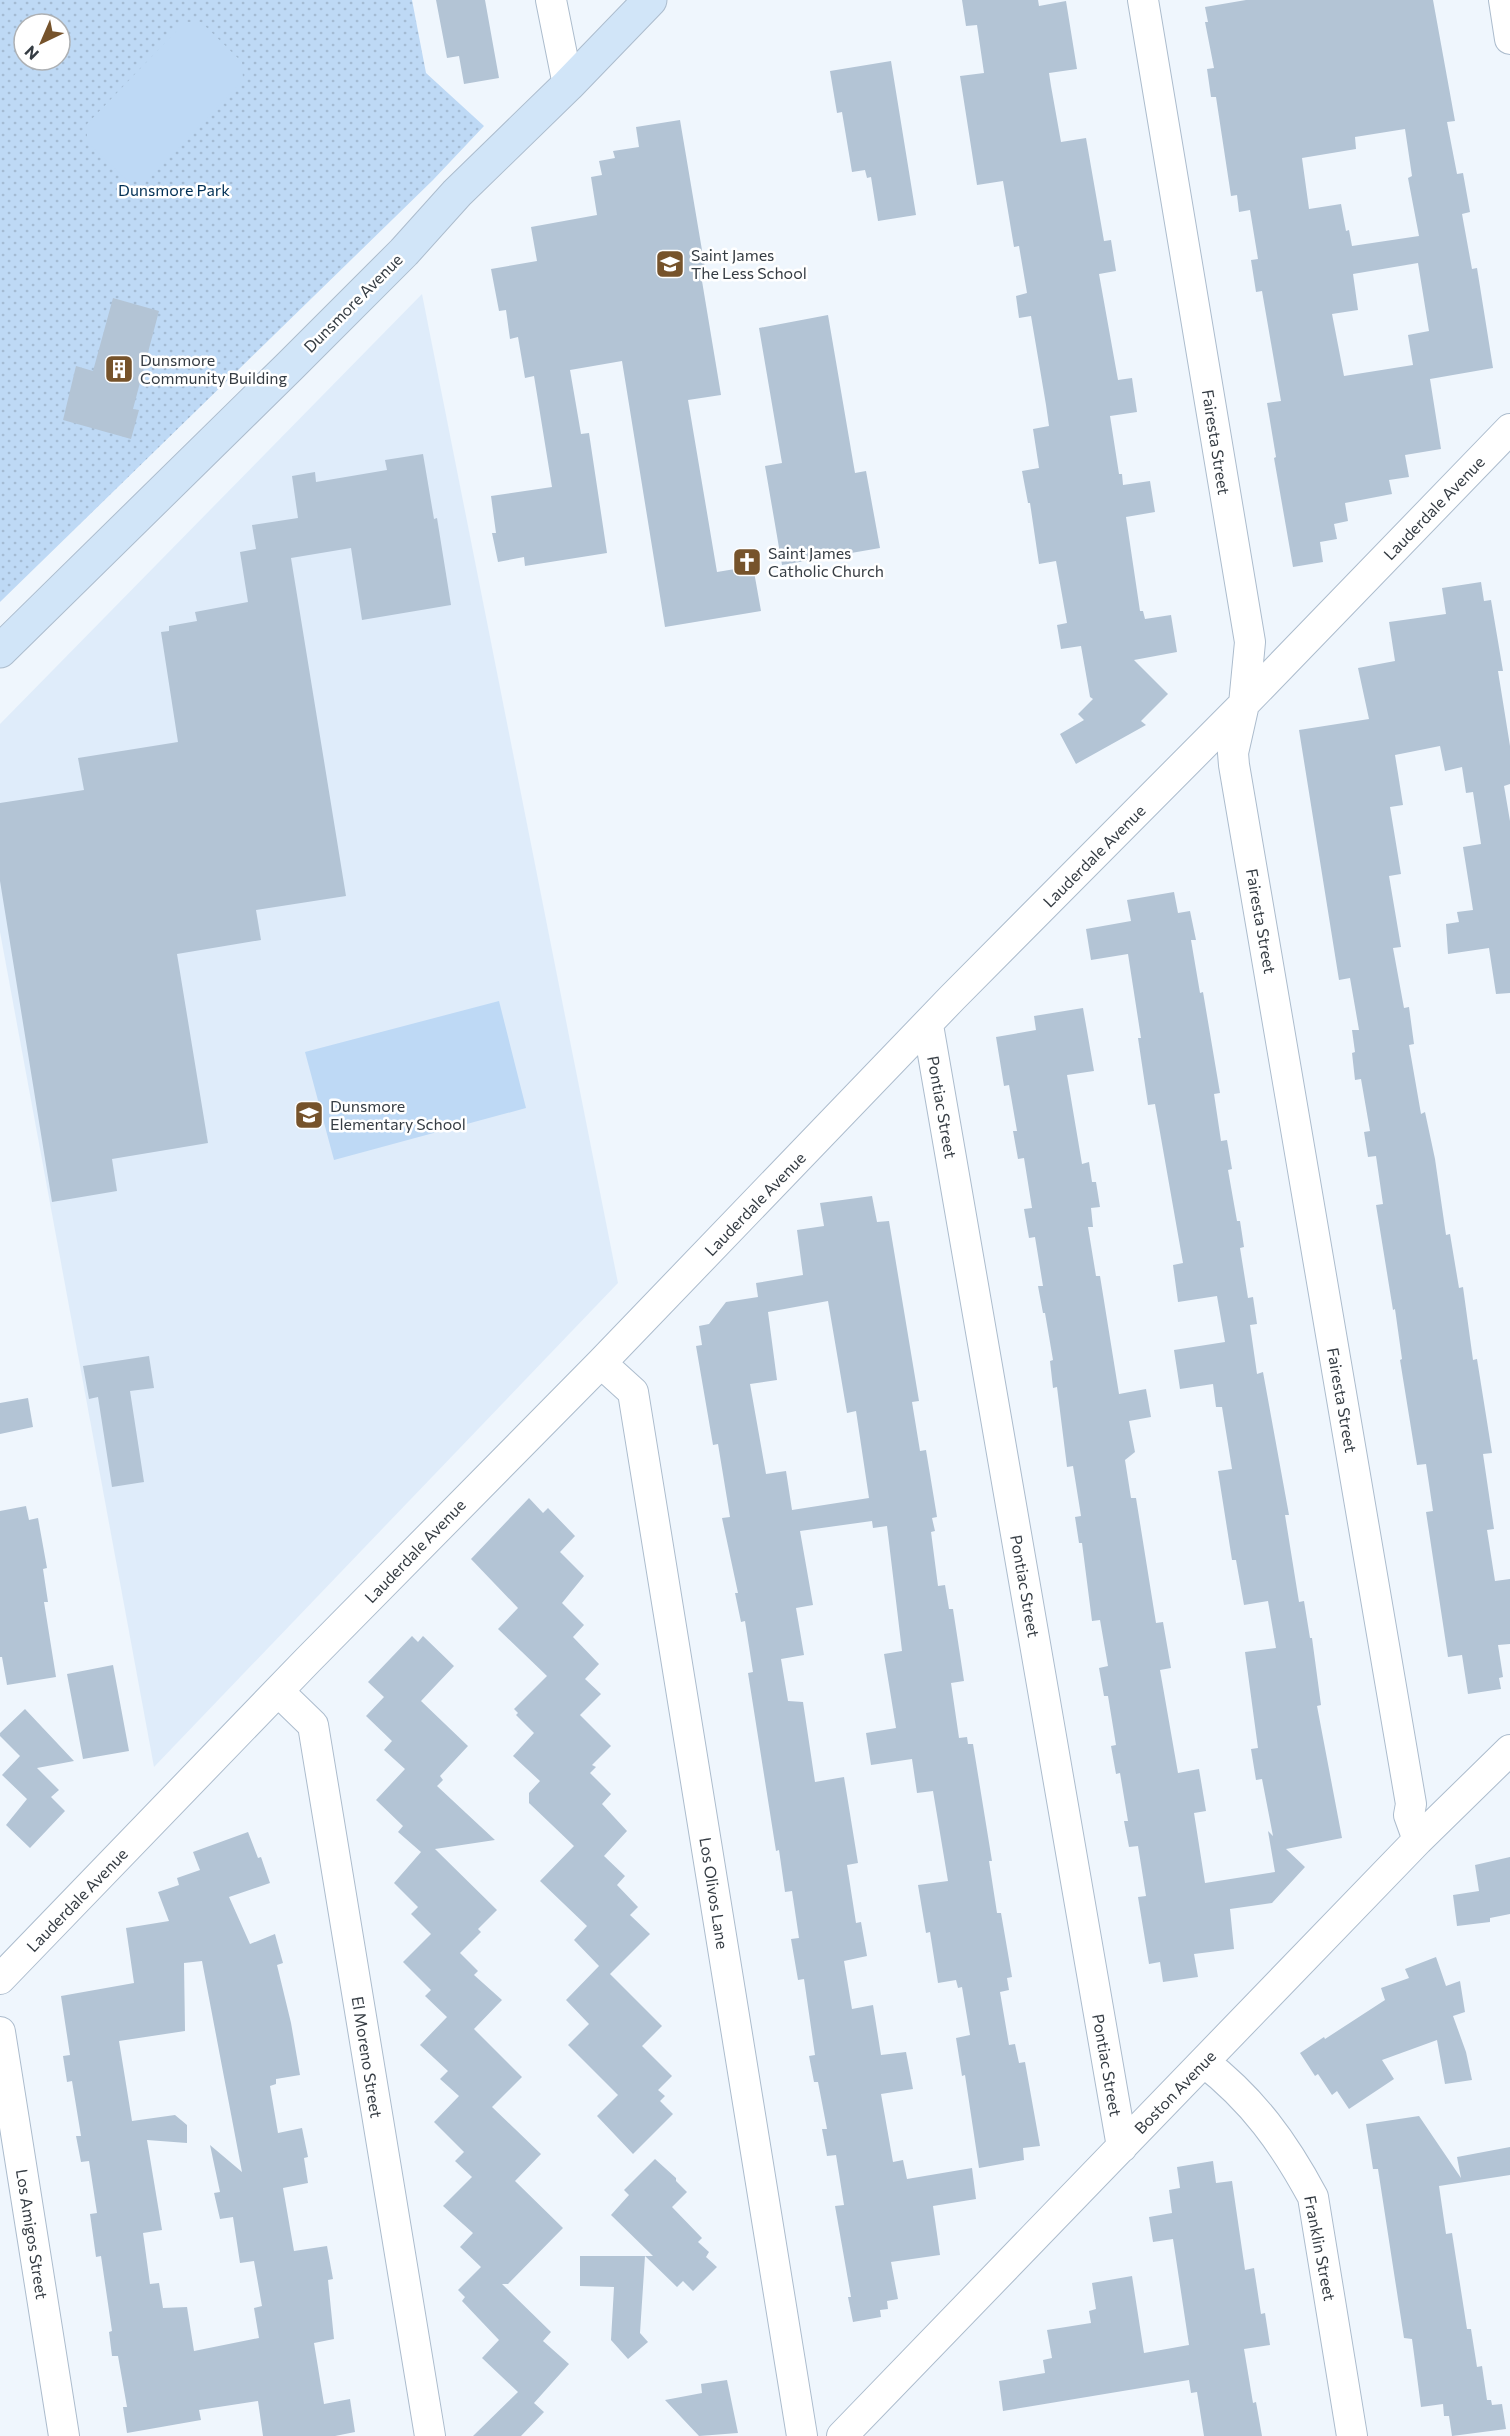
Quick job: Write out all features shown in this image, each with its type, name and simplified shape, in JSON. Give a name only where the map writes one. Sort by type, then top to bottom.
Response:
[{"type":"street","points":[[551,0],[568,85]]},
{"type":"street","name":"Dunsmore Avenue","points":[[0,651],[404,252],[456,193],[568,85],[650,0]]},
{"type":"street","name":"Fairesta Street","points":[[1143,0],[1250,642],[1244,704],[1233,753],[1234,765],[1407,1780],[1411,1804],[1409,1815],[1418,1840]]},
{"type":"street","points":[[1504,0],[1510,39]]},
{"type":"street","name":"Lauderdale Avenue","points":[[0,1979],[1510,429]]},
{"type":"street","name":"Pontiac Street","points":[[928,1025],[1122,2147]]},
{"type":"street","name":"Los Olivos Lane","points":[[601,1363],[633,1392],[802,2436]]},
{"type":"street","name":"El Moreno Street","points":[[279,1692],[313,1725],[430,2436]]},
{"type":"street","name":"Boston Avenue","points":[[842,2436],[1418,1840],[1510,1750]]},
{"type":"street","name":"Los Amigos Street","points":[[0,2032],[64,2436]]},
{"type":"street","name":"Franklin Street","points":[[1204,2062],[1232,2084],[1271,2127],[1313,2197],[1352,2436]]},
{"type":"shaded area","name":"Dunsmore Elementary School","points":[[422,294],[618,1283],[154,1767],[0,932],[0,724]]},
{"type":"green space","name":"Dunsmore Park","points":[[0,0],[412,0],[426,73],[484,126],[433,180],[0,602]]},
{"type":"green space","points":[[185,22],[201,22],[242,62],[243,80],[148,180],[127,180],[87,142],[87,124]]},
{"type":"green space","points":[[499,1001],[526,1108],[334,1160],[305,1052]]},
{"type":"building","points":[[436,0],[485,0],[499,78],[464,84],[459,56],[447,58]]},
{"type":"building","points":[[962,0],[1038,0],[1039,6],[1066,1],[1077,69],[1049,73],[1051,86],[1061,142],[1086,138],[1104,241],[1111,240],[1116,271],[1099,274],[1118,380],[1132,378],[1137,412],[1110,416],[1119,474],[1122,474],[1123,485],[1150,481],[1155,512],[1126,517],[1140,611],[1143,611],[1145,619],[1171,615],[1177,652],[1134,660],[1168,694],[1141,721],[1146,725],[1076,764],[1060,734],[1084,720],[1078,714],[1093,699],[1090,697],[1081,646],[1061,649],[1057,625],[1067,623],[1056,561],[1039,564],[1030,503],[1028,503],[1022,471],[1039,468],[1033,429],[1049,426],[1031,316],[1019,318],[1016,296],[1027,293],[1019,246],[1014,247],[1003,181],[977,185],[960,76],[984,73],[977,25],[966,26]]},
{"type":"building","points":[[1246,0],[1433,0],[1455,121],[1447,122],[1457,174],[1463,173],[1470,212],[1462,214],[1472,269],[1477,268],[1493,368],[1430,379],[1441,449],[1405,455],[1409,477],[1389,480],[1392,494],[1345,503],[1348,521],[1334,524],[1337,539],[1320,542],[1323,562],[1293,567],[1267,403],[1281,401],[1262,291],[1256,292],[1251,260],[1258,259],[1250,210],[1239,212],[1237,195],[1231,196],[1216,97],[1211,97],[1207,69],[1214,68],[1205,22],[1208,22],[1205,7]],"holes":[[[1405,129],[1412,176],[1408,178],[1419,236],[1352,246],[1349,230],[1346,231],[1341,204],[1309,209],[1302,158],[1356,149],[1355,137]],[[1418,263],[1429,331],[1408,335],[1413,365],[1344,376],[1332,314],[1358,310],[1353,274]]]},
{"type":"building","points":[[891,61],[916,215],[878,221],[871,177],[867,178],[865,170],[852,172],[842,112],[837,113],[830,71]]},
{"type":"building","points":[[680,120],[705,268],[700,269],[721,395],[688,400],[717,572],[753,566],[761,611],[665,627],[622,361],[570,370],[581,434],[589,433],[607,553],[525,566],[524,557],[498,562],[492,533],[496,533],[491,496],[552,487],[534,376],[525,378],[518,337],[510,339],[506,310],[499,311],[491,269],[537,261],[531,227],[597,215],[591,177],[602,175],[599,161],[615,158],[613,151],[639,147],[636,127]]},
{"type":"building","name":"Dunsmore Community Building","points":[[113,298],[159,311],[133,409],[139,410],[131,439],[63,420],[76,366],[93,371]]},
{"type":"building","points":[[828,315],[855,473],[866,471],[880,548],[782,565],[765,466],[782,463],[759,328]]},
{"type":"building","points":[[423,454],[434,519],[437,518],[451,605],[362,620],[351,548],[291,558],[346,896],[256,910],[261,940],[177,954],[208,1143],[112,1159],[117,1191],[52,1202],[0,881],[0,803],[84,790],[78,758],[178,742],[161,632],[169,631],[169,626],[197,621],[195,612],[248,602],[240,552],[256,549],[252,525],[298,518],[292,476],[315,472],[316,482],[387,470],[385,460]]},
{"type":"building","points":[[1481,582],[1484,601],[1491,600],[1503,671],[1498,671],[1510,746],[1510,784],[1504,786],[1510,821],[1510,993],[1496,994],[1489,948],[1448,954],[1446,924],[1459,922],[1457,912],[1473,910],[1463,847],[1481,844],[1473,792],[1466,793],[1462,767],[1445,771],[1440,746],[1395,755],[1403,805],[1390,807],[1401,874],[1389,876],[1401,947],[1393,948],[1404,1008],[1409,1007],[1414,1044],[1409,1045],[1421,1114],[1425,1112],[1435,1159],[1446,1235],[1450,1234],[1459,1288],[1463,1287],[1473,1360],[1477,1359],[1492,1453],[1483,1454],[1494,1529],[1487,1530],[1495,1581],[1510,1579],[1510,1644],[1498,1645],[1503,1677],[1499,1678],[1501,1689],[1468,1694],[1462,1655],[1448,1657],[1426,1512],[1433,1511],[1426,1464],[1417,1465],[1400,1360],[1402,1359],[1395,1309],[1393,1310],[1376,1205],[1383,1204],[1376,1156],[1368,1157],[1364,1132],[1370,1131],[1361,1079],[1355,1080],[1352,1030],[1359,1030],[1350,978],[1339,980],[1299,730],[1369,719],[1358,668],[1395,661],[1389,622],[1446,614],[1442,588]]},
{"type":"building","points":[[1174,892],[1178,913],[1190,911],[1196,940],[1191,940],[1200,993],[1203,992],[1220,1093],[1214,1094],[1221,1141],[1227,1140],[1232,1169],[1228,1170],[1237,1221],[1240,1221],[1244,1247],[1240,1248],[1248,1298],[1253,1297],[1257,1324],[1250,1325],[1257,1374],[1263,1372],[1289,1515],[1285,1515],[1299,1602],[1304,1601],[1310,1638],[1312,1638],[1321,1705],[1317,1706],[1342,1838],[1286,1849],[1305,1867],[1272,1903],[1230,1909],[1234,1949],[1194,1954],[1198,1977],[1163,1982],[1160,1962],[1149,1964],[1138,1897],[1146,1896],[1138,1846],[1129,1847],[1124,1821],[1128,1821],[1120,1773],[1116,1774],[1111,1746],[1116,1745],[1108,1696],[1104,1696],[1099,1668],[1108,1666],[1100,1620],[1092,1621],[1082,1543],[1079,1543],[1075,1517],[1081,1516],[1073,1466],[1067,1467],[1057,1387],[1053,1388],[1050,1361],[1053,1360],[1038,1286],[1043,1286],[1035,1237],[1029,1238],[1024,1209],[1032,1208],[1024,1158],[1018,1159],[1013,1131],[1017,1131],[1009,1085],[1004,1086],[996,1037],[1036,1030],[1034,1016],[1083,1008],[1094,1071],[1067,1075],[1082,1164],[1089,1162],[1092,1182],[1096,1182],[1100,1207],[1091,1208],[1093,1227],[1088,1227],[1096,1276],[1100,1276],[1119,1394],[1146,1389],[1151,1417],[1129,1421],[1135,1452],[1125,1460],[1131,1498],[1136,1498],[1156,1623],[1163,1622],[1171,1668],[1160,1670],[1178,1773],[1199,1769],[1206,1811],[1194,1813],[1205,1883],[1275,1872],[1268,1831],[1273,1836],[1262,1779],[1256,1780],[1251,1749],[1258,1748],[1245,1652],[1276,1648],[1268,1601],[1244,1605],[1236,1560],[1232,1560],[1218,1471],[1232,1469],[1222,1407],[1216,1407],[1213,1384],[1180,1389],[1174,1350],[1225,1342],[1217,1296],[1178,1302],[1173,1265],[1183,1263],[1155,1104],[1148,1105],[1138,1038],[1141,1038],[1128,954],[1091,960],[1086,929],[1131,921],[1127,900]]},
{"type":"building","points":[[872,1196],[877,1222],[889,1221],[919,1401],[912,1402],[920,1451],[926,1450],[937,1517],[932,1518],[935,1531],[931,1532],[938,1586],[945,1585],[949,1609],[953,1609],[964,1681],[951,1683],[959,1738],[967,1737],[968,1744],[973,1744],[992,1861],[989,1861],[997,1913],[1001,1913],[1012,1977],[1007,1978],[1009,1990],[1000,1992],[1009,2045],[1015,2044],[1019,2063],[1025,2062],[1040,2146],[1023,2148],[1024,2160],[979,2168],[965,2075],[962,2076],[956,2038],[970,2035],[962,1987],[958,1988],[956,1980],[938,1983],[930,1932],[926,1933],[918,1885],[948,1881],[933,1791],[917,1793],[912,1759],[871,1765],[866,1733],[896,1728],[884,1654],[902,1651],[887,1526],[873,1528],[872,1521],[800,1531],[813,1605],[796,1608],[804,1655],[781,1659],[788,1701],[803,1702],[815,1782],[844,1777],[858,1863],[847,1865],[856,1923],[861,1922],[867,1956],[844,1961],[852,2009],[873,2005],[881,2055],[906,2052],[913,2089],[881,2094],[893,2162],[903,2160],[907,2179],[972,2168],[976,2199],[933,2206],[940,2255],[891,2262],[898,2299],[887,2301],[888,2309],[880,2310],[881,2317],[853,2322],[848,2297],[851,2297],[835,2206],[844,2205],[836,2155],[827,2156],[822,2129],[827,2129],[818,2082],[814,2082],[809,2056],[815,2055],[804,1979],[798,1980],[791,1939],[799,1938],[792,1891],[785,1892],[779,1850],[776,1851],[748,1673],[753,1672],[745,1621],[741,1622],[735,1593],[738,1593],[722,1518],[730,1517],[718,1444],[713,1445],[696,1346],[702,1345],[699,1326],[709,1324],[726,1302],[758,1297],[756,1283],[803,1275],[797,1230],[824,1226],[820,1203]],"holes":[[[828,1301],[847,1413],[856,1411],[869,1498],[792,1510],[786,1471],[766,1474],[750,1384],[777,1380],[768,1312]]]},
{"type":"building","points":[[149,1356],[154,1388],[130,1391],[144,1482],[112,1487],[98,1397],[89,1399],[83,1366]]},
{"type":"building","points":[[28,1398],[33,1427],[0,1434],[0,1403]]},
{"type":"building","points":[[529,1498],[543,1513],[548,1508],[575,1536],[560,1552],[584,1576],[562,1603],[584,1625],[573,1637],[599,1664],[585,1679],[601,1694],[580,1715],[611,1746],[592,1765],[596,1767],[590,1773],[611,1794],[602,1804],[627,1831],[604,1856],[625,1876],[617,1885],[638,1907],[630,1915],[650,1934],[610,1974],[662,2026],[642,2046],[672,2076],[658,2090],[665,2096],[660,2101],[673,2114],[633,2154],[597,2116],[618,2095],[568,2045],[589,2024],[566,2000],[599,1966],[574,1940],[587,1926],[540,1881],[574,1846],[529,1803],[529,1793],[540,1781],[513,1756],[534,1733],[516,1715],[518,1713],[514,1709],[547,1676],[498,1629],[518,1608],[471,1559]]},
{"type":"building","points":[[26,1506],[29,1520],[38,1518],[47,1568],[43,1569],[48,1602],[44,1602],[56,1677],[7,1685],[2,1657],[0,1657],[0,1511]]},
{"type":"building","points":[[412,1636],[418,1642],[423,1636],[454,1666],[421,1701],[468,1746],[440,1776],[443,1780],[437,1786],[495,1840],[435,1849],[497,1910],[478,1929],[481,1932],[460,1953],[478,1971],[474,1975],[502,2000],[474,2029],[522,2077],[492,2107],[541,2154],[515,2181],[563,2228],[508,2284],[502,2284],[551,2332],[543,2341],[569,2364],[534,2403],[544,2412],[521,2436],[473,2436],[518,2392],[482,2358],[499,2340],[462,2301],[465,2297],[458,2290],[481,2267],[460,2247],[473,2233],[443,2206],[472,2177],[455,2161],[464,2152],[434,2122],[459,2096],[440,2079],[448,2071],[420,2045],[447,2017],[425,1996],[431,1990],[403,1962],[431,1934],[411,1914],[418,1907],[394,1883],[421,1852],[398,1832],[403,1826],[376,1800],[405,1769],[384,1750],[392,1741],[366,1716],[384,1697],[368,1682]]},
{"type":"building","points":[[113,1665],[129,1751],[83,1759],[67,1674]]},
{"type":"building","points":[[25,1709],[74,1761],[37,1768],[59,1790],[51,1797],[65,1811],[30,1848],[6,1825],[27,1799],[2,1775],[20,1756],[0,1736],[0,1733]]},
{"type":"building","points":[[248,1832],[258,1858],[261,1857],[270,1883],[229,1897],[250,1944],[275,1934],[283,1963],[277,1965],[291,2023],[300,2075],[276,2079],[276,2084],[270,2086],[278,2133],[302,2128],[308,2157],[304,2158],[308,2183],[283,2188],[294,2251],[327,2246],[333,2279],[328,2280],[334,2339],[314,2343],[324,2404],[350,2399],[355,2432],[335,2436],[263,2436],[258,2401],[199,2410],[201,2420],[127,2433],[123,2407],[127,2407],[118,2356],[112,2356],[109,2332],[112,2331],[101,2256],[96,2257],[90,2214],[97,2213],[89,2161],[81,2162],[76,2136],[81,2136],[72,2081],[67,2082],[63,2056],[70,2055],[61,1996],[134,1983],[126,1928],[169,1921],[158,1892],[179,1885],[177,1878],[200,1870],[193,1852]],"holes":[[[202,1961],[242,2172],[210,2145],[220,2192],[214,2193],[220,2219],[233,2217],[240,2263],[254,2261],[262,2306],[254,2308],[259,2338],[194,2351],[187,2307],[163,2308],[159,2283],[150,2284],[143,2233],[162,2230],[147,2140],[187,2143],[187,2125],[175,2115],[132,2121],[119,2041],[185,2031],[184,1963]]]},
{"type":"building","points":[[1510,1857],[1510,1914],[1490,1918],[1490,1922],[1457,1926],[1453,1895],[1479,1891],[1475,1865]]},
{"type":"building","points":[[1436,1957],[1446,1986],[1460,1981],[1465,2012],[1453,2016],[1466,2052],[1472,2080],[1445,2084],[1437,2040],[1382,2060],[1394,2079],[1349,2109],[1337,2091],[1332,2095],[1318,2074],[1315,2076],[1300,2053],[1385,2000],[1381,1988],[1409,1978],[1405,1969]]},
{"type":"building","points":[[1419,2116],[1461,2178],[1457,2157],[1510,2147],[1510,2175],[1439,2186],[1446,2234],[1452,2233],[1467,2329],[1471,2329],[1477,2367],[1482,2366],[1487,2400],[1491,2400],[1492,2405],[1502,2404],[1506,2429],[1452,2436],[1449,2416],[1444,2416],[1443,2404],[1421,2407],[1412,2339],[1404,2338],[1378,2169],[1373,2169],[1366,2124]]},
{"type":"building","points":[[655,2159],[676,2178],[676,2181],[687,2192],[672,2207],[702,2238],[698,2242],[709,2252],[706,2257],[717,2267],[693,2291],[683,2281],[677,2287],[645,2256],[653,2256],[611,2215],[629,2195],[624,2190]]},
{"type":"building","points":[[1213,2161],[1216,2183],[1232,2181],[1245,2270],[1254,2268],[1261,2314],[1265,2313],[1270,2345],[1244,2349],[1253,2403],[1256,2402],[1262,2436],[1204,2436],[1197,2392],[1191,2393],[1189,2380],[1003,2411],[999,2381],[1045,2373],[1043,2360],[1052,2358],[1047,2330],[1091,2323],[1089,2311],[1096,2309],[1092,2283],[1132,2276],[1144,2353],[1189,2345],[1173,2239],[1153,2242],[1149,2217],[1172,2213],[1169,2190],[1180,2188],[1177,2167]]},
{"type":"building","points":[[580,2256],[645,2256],[640,2333],[648,2342],[628,2359],[611,2340],[614,2287],[580,2286]]},
{"type":"building","points":[[727,2380],[738,2433],[699,2436],[665,2400],[702,2393],[701,2384]]},
{"type":"place","name":"Saint James The Less School","points":[[670,264]]},
{"type":"place","name":"Dunsmore Community Building","points":[[119,369]]},
{"type":"place","name":"Saint James Catholic Church","points":[[747,562]]},
{"type":"place","name":"Dunsmore Elementary School","points":[[309,1115]]}]
